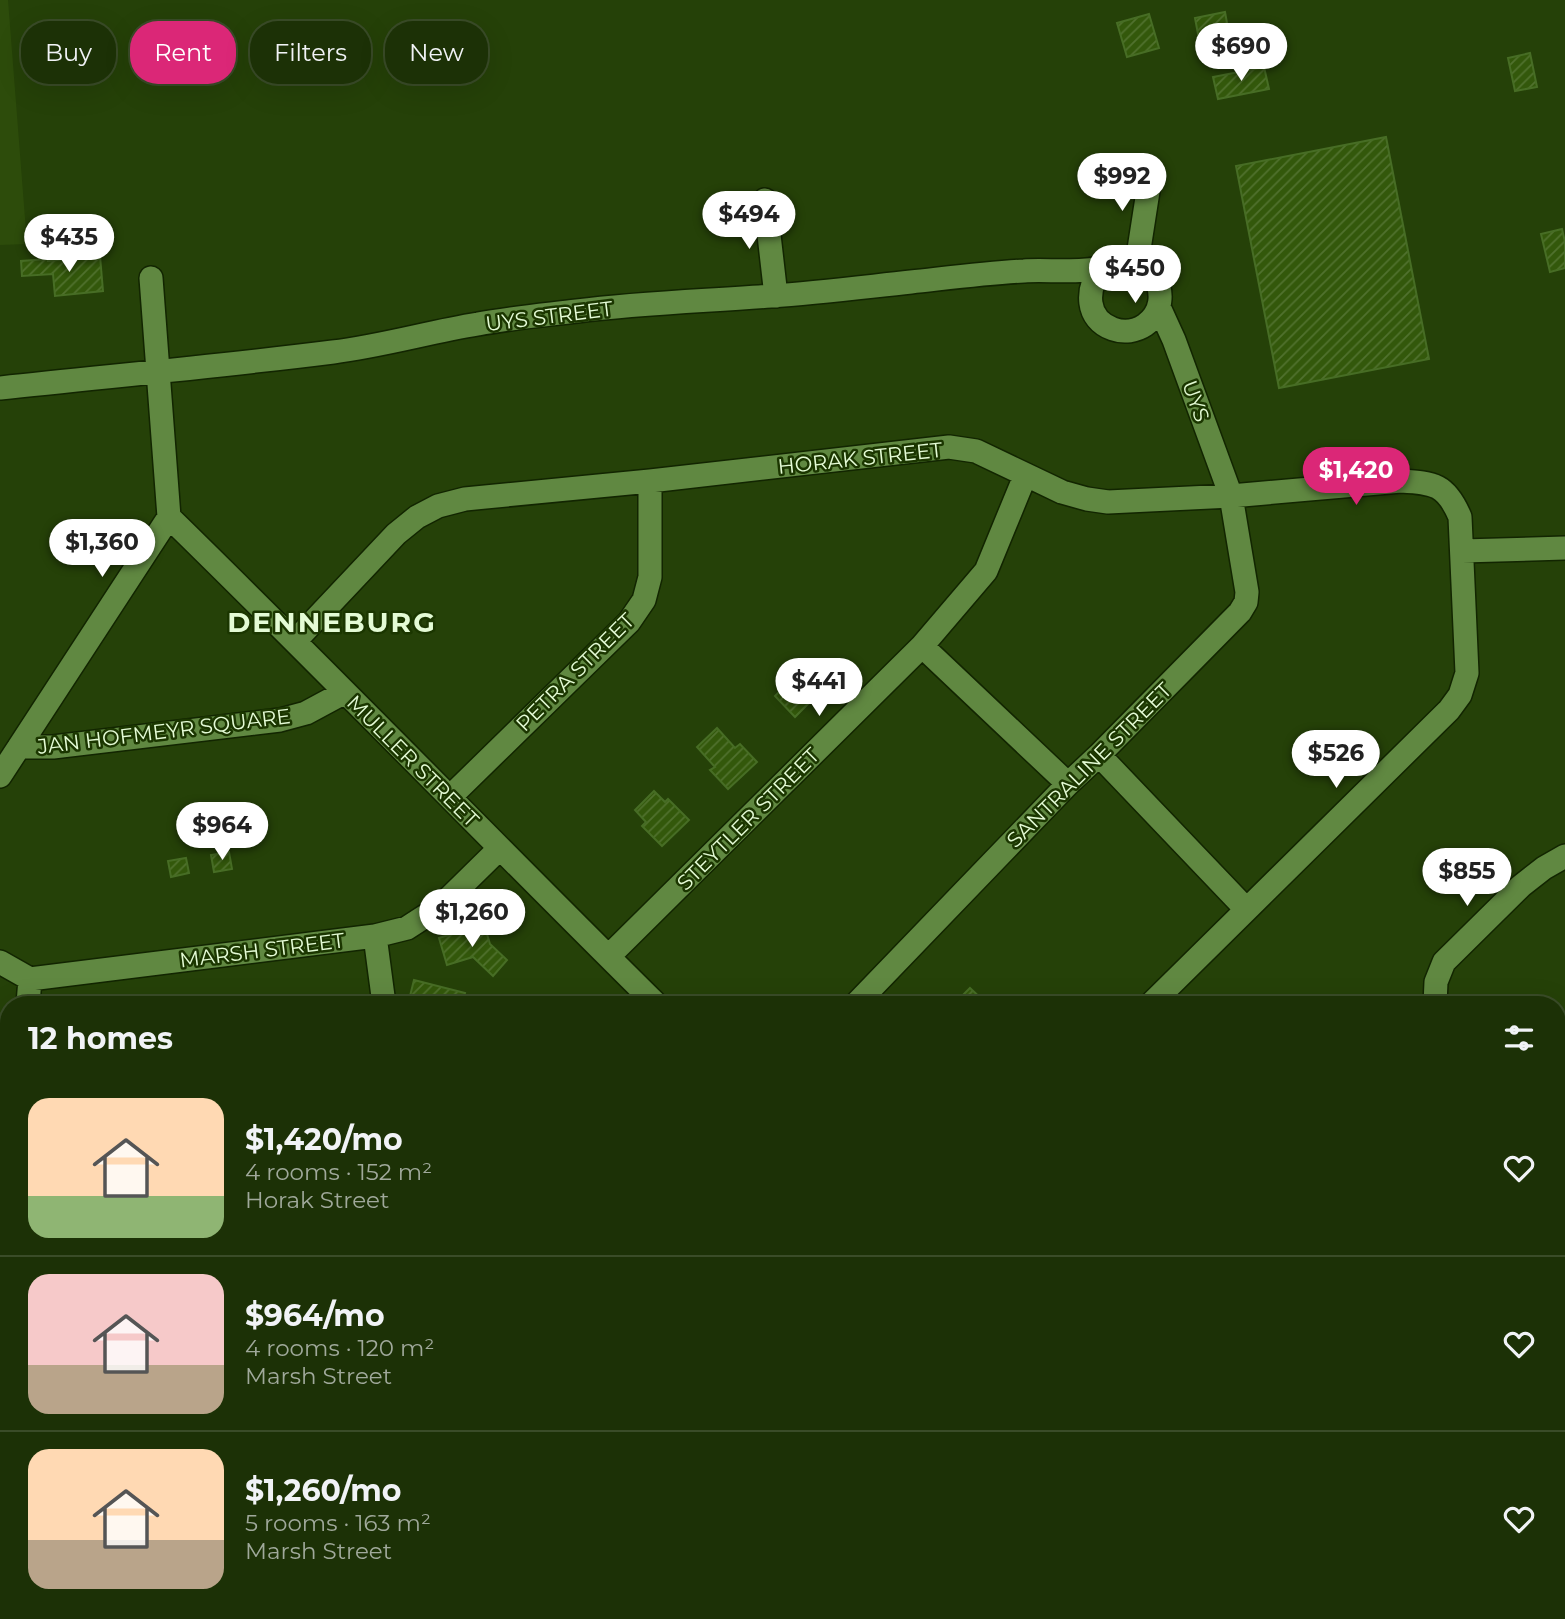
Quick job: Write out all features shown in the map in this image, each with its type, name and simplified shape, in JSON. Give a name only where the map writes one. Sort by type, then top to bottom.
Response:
[{"type":"street","points":[[1137,262],[1152,172]]},
{"type":"street","points":[[765,200],[776,296]]},
{"type":"street","points":[[1118,260],[1137,262],[1149,268],[1158,280],[1161,293],[1159,307],[1152,319],[1140,328],[1126,331],[1112,329],[1100,321],[1092,309],[1089,295],[1093,280],[1101,269],[1118,260]]},
{"type":"street","name":"UYS STREET","points":[[0,388],[337,351],[480,323],[581,310],[776,296],[1026,270],[1101,269]]},
{"type":"street","points":[[0,776],[169,517],[151,278]]},
{"type":"street","name":"UYS","points":[[1159,307],[1174,340],[1231,496]]},
{"type":"street","name":"HORAK STREET","points":[[296,640],[396,534],[417,517],[438,506],[465,499],[949,447],[976,452],[1062,492],[1108,502],[1231,496],[1401,481],[1428,483],[1440,487],[1453,500],[1460,517],[1467,673],[1460,695],[1449,710],[1160,996]]},
{"type":"street","name":"STEYTLER STREET","points":[[609,956],[922,646],[986,571],[1025,476]]},
{"type":"street","name":"PETRA STREET","points":[[450,797],[629,622],[644,600],[650,578],[650,481]]},
{"type":"street","name":"SANTRALINE STREET","points":[[864,996],[1068,784],[1240,612],[1246,602],[1247,592],[1231,496]]},
{"type":"street","name":"MULLER STREET","points":[[169,517],[296,640],[499,849],[609,956],[641,996]]},
{"type":"street","points":[[1462,551],[1565,548]]},
{"type":"street","points":[[922,646],[1068,784]]},
{"type":"street","name":"JAN HOFMEYR SQUARE","points":[[19,747],[53,747],[280,720],[306,713],[345,692]]},
{"type":"street","points":[[1099,755],[1246,909]]},
{"type":"street","name":"MARSH STREET","points":[[30,979],[375,936],[407,928],[441,906],[499,849]]},
{"type":"street","points":[[1435,996],[1436,982],[1444,962],[1521,886],[1565,856]]},
{"type":"street","points":[[375,936],[383,996]]},
{"type":"street","points":[[0,962],[30,979],[29,996]]},
{"type":"shaded area","points":[[0,0],[8,0],[27,244],[0,245]]},
{"type":"building","points":[[1225,12],[1231,45],[1201,50],[1195,18]]},
{"type":"building","points":[[1149,14],[1159,48],[1127,57],[1117,23]]},
{"type":"building","points":[[1530,53],[1537,87],[1515,91],[1508,58]]},
{"type":"building","points":[[1264,67],[1269,89],[1218,99],[1213,77]]},
{"type":"building","points":[[1386,137],[1429,359],[1279,388],[1236,166]]},
{"type":"building","points":[[1562,229],[1565,268],[1550,272],[1541,234]]},
{"type":"building","points":[[100,256],[103,291],[55,296],[53,274],[22,276],[21,261]]},
{"type":"building","points":[[793,678],[814,698],[795,717],[775,696]]},
{"type":"building","points":[[717,728],[735,748],[740,744],[757,762],[728,789],[710,770],[715,767],[697,747]]},
{"type":"building","points":[[654,791],[665,802],[668,799],[689,820],[662,846],[642,826],[646,822],[635,810]]},
{"type":"building","points":[[229,852],[232,869],[214,872],[211,855]]},
{"type":"building","points":[[186,858],[189,873],[171,877],[168,861]]},
{"type":"building","points":[[484,924],[490,944],[507,960],[493,976],[473,957],[447,965],[439,938]]},
{"type":"building","points":[[414,980],[465,993],[464,996],[410,996]]},
{"type":"building","points":[[970,988],[978,996],[962,996]]},
{"type":"district","name":"DENNEBURG","points":[[332,622]]}]
